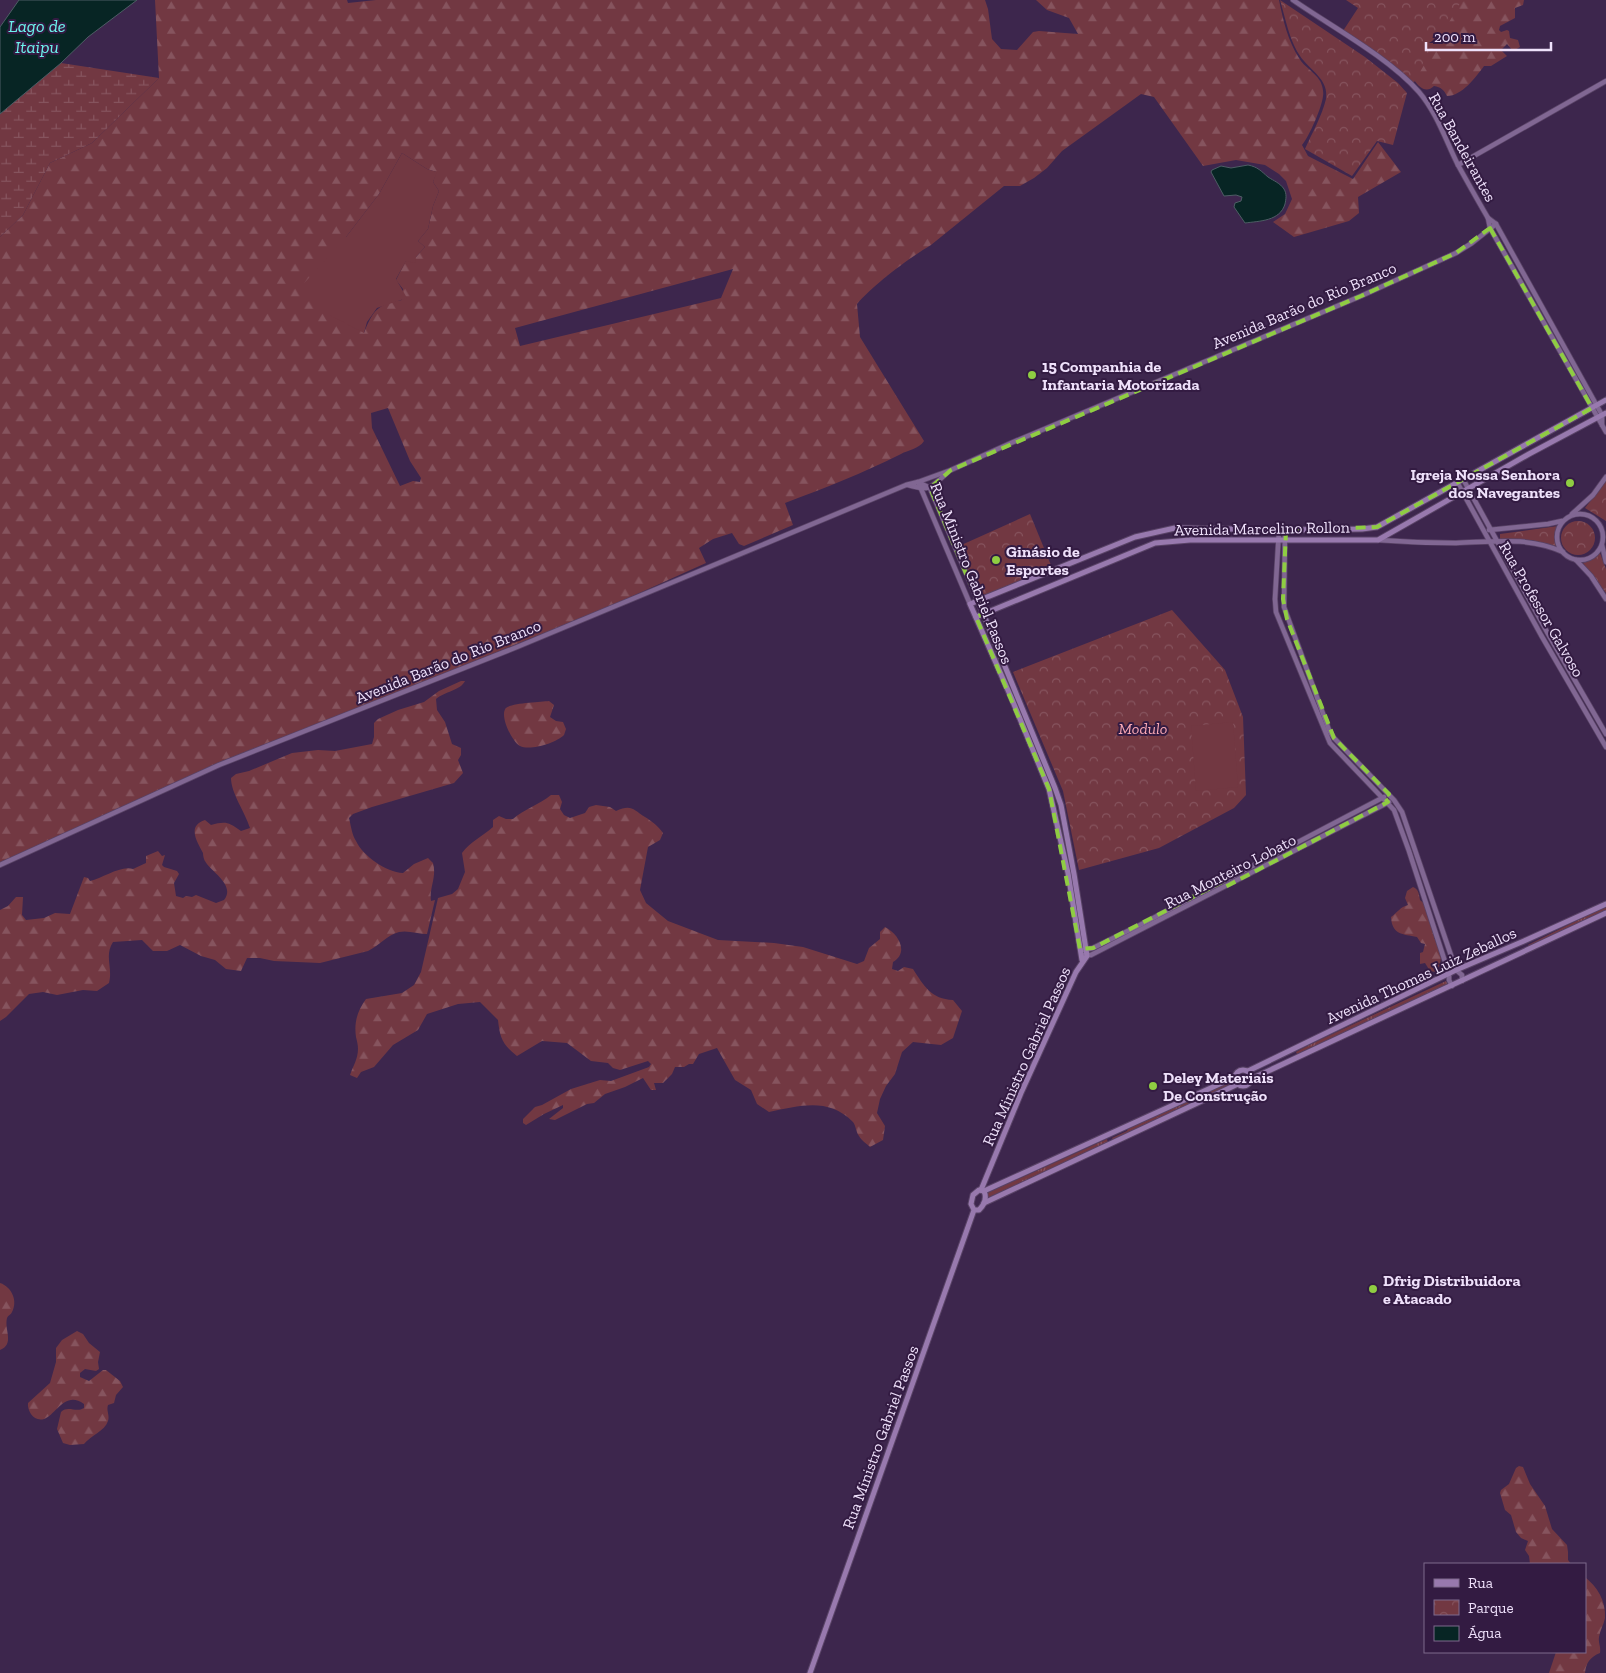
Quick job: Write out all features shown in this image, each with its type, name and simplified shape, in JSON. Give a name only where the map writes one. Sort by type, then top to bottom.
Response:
[{"type":"main road","points":[[1409,523],[1402,513],[1606,400]]},
{"type":"main road","points":[[1378,540],[1602,415]]},
{"type":"main road","points":[[1568,420],[1574,431]]},
{"type":"main road","points":[[1495,462],[1501,470]]},
{"type":"main road","name":"Avenida Marcelino Rollon","points":[[970,604],[1135,537],[1175,528],[1362,529],[1377,527],[1402,513]]},
{"type":"main road","name":"Avenida Marcelino Rollon","points":[[976,617],[1155,542],[1190,540],[1378,540]]},
{"type":"main road","points":[[1103,550],[1108,561]]},
{"type":"main road","name":"Rua Ministro Gabriel Passos","points":[[978,601],[1021,714],[1061,805],[1083,954],[1021,1093],[983,1191]]},
{"type":"main road","name":"Rua Ministro Gabriel Passos","points":[[970,604],[1014,696]]},
{"type":"main road","name":"Avenida Thomas Luiz Zeballos","points":[[1248,1071],[1456,970],[1606,904]]},
{"type":"main road","name":"Avenida Thomas Luiz Zeballos","points":[[1251,1079],[1606,913]]},
{"type":"main road","points":[[1524,941],[1528,949]]},
{"type":"main road","points":[[1292,1050],[1296,1058]]},
{"type":"main road","points":[[974,1210],[979,1210],[984,1204],[1238,1084],[1246,1086],[1251,1079],[1248,1071],[1240,1070],[1235,1077],[1109,1136],[983,1191]]},
{"type":"main road","points":[[1235,1077],[1238,1084]]},
{"type":"main road","points":[[1109,1136],[1111,1144]]},
{"type":"main road","name":"Rua Ministro Gabriel Passos","points":[[983,1191],[986,1196],[984,1204]]},
{"type":"main road","name":"Rua Ministro Gabriel Passos","points":[[810,1673],[974,1210],[971,1204],[973,1195],[975,1192],[983,1191]]},
{"type":"street","name":"Rua Bandeirantes","points":[[1293,0],[1406,78],[1420,93],[1435,117],[1458,165],[1488,218],[1490,228],[1575,377],[1602,415],[1602,425],[1606,432]]},
{"type":"street","points":[[1458,165],[1606,81]]},
{"type":"street","name":"Rua Bandeirantes","points":[[1488,218],[1496,224],[1580,374],[1594,406]]},
{"type":"street","name":"Avenida Barão do Rio Branco","points":[[0,865],[219,765],[517,647],[906,485],[951,470],[1361,296],[1456,253],[1496,224]]},
{"type":"street","points":[[1542,318],[1547,316]]},
{"type":"street","points":[[1575,377],[1580,374]]},
{"type":"street","name":"Avenida Barão do Rio Branco","points":[[923,490],[930,488],[951,470]]},
{"type":"street","points":[[1483,531],[1562,521],[1593,495],[1606,476]]},
{"type":"street","name":"Rua Professor Galvoso","points":[[1463,479],[1465,490],[1483,531],[1606,747]]},
{"type":"street","name":"Rua Ministro Gabriel Passos","points":[[918,482],[930,488],[978,601]]},
{"type":"street","name":"Rua Ministro Gabriel Passos","points":[[918,482],[970,604]]},
{"type":"street","name":"Rua Professor Galvoso","points":[[1457,482],[1465,490],[1490,530],[1606,734]]},
{"type":"street","points":[[906,485],[923,490]]},
{"type":"street","points":[[1571,515],[1580,513],[1589,515],[1596,520],[1604,536]]},
{"type":"street","points":[[1562,521],[1556,537],[1558,545],[1563,552],[1576,560],[1591,576],[1606,599]]},
{"type":"street","points":[[1576,560],[1586,559],[1596,554],[1602,545],[1606,528]]},
{"type":"street","points":[[1278,530],[1276,612],[1330,742],[1388,802],[1399,821],[1452,986]]},
{"type":"street","points":[[1286,530],[1284,607],[1329,730],[1334,738],[1389,794],[1402,812],[1456,970],[1462,975],[1462,981]]},
{"type":"street","name":"Avenida Marcelino Rollon","points":[[1378,540],[1418,543],[1518,541],[1533,543],[1563,552]]},
{"type":"street","points":[[1602,545],[1606,562]]},
{"type":"street","points":[[1511,581],[1516,578]]},
{"type":"street","points":[[1563,672],[1568,668]]},
{"type":"street","points":[[1574,691],[1580,688]]},
{"type":"street","name":"Rua Monteiro Lobato","points":[[1083,954],[1389,794]]},
{"type":"street","name":"Rua Monteiro Lobato","points":[[1083,954],[1091,955],[1394,800]]},
{"type":"street","points":[[1222,882],[1225,887]]},
{"type":"highlighted area","points":[[1490,228],[1592,408],[1377,527],[1286,530],[1283,599],[1287,619],[1334,738],[1389,794],[1384,797],[1388,802],[1225,887],[1222,882],[1093,948],[1080,949],[1049,789],[976,617],[983,614],[930,488],[951,470],[1361,296],[1456,253]]},
{"type":"green space","points":[[155,0],[347,0],[348,3],[376,0],[985,0],[992,39],[1001,49],[1017,50],[1033,32],[1078,34],[1069,18],[1047,10],[1036,0],[1279,0],[1286,30],[1295,51],[1301,61],[1318,78],[1323,88],[1318,114],[1302,145],[1308,156],[1353,179],[1378,142],[1401,172],[1358,197],[1359,213],[1349,221],[1294,237],[1273,222],[1285,214],[1292,199],[1286,181],[1279,174],[1265,165],[1236,160],[1203,166],[1154,97],[1141,94],[1062,151],[1047,168],[1034,178],[1020,186],[1004,186],[931,245],[892,272],[857,304],[860,337],[924,441],[919,446],[858,474],[785,503],[793,525],[744,546],[739,544],[732,533],[713,539],[699,548],[706,563],[606,608],[217,765],[0,864],[0,237],[23,215],[50,163],[92,143],[159,78]],"holes":[[[402,153],[427,169],[436,172],[433,182],[439,191],[433,206],[428,229],[418,241],[425,247],[416,257],[406,260],[396,280],[403,289],[402,300],[387,303],[377,310],[370,319],[364,333],[346,237],[379,194]],[[733,269],[721,298],[520,346],[515,328]],[[388,408],[410,461],[421,478],[420,482],[413,481],[400,486],[372,428],[371,413]]]},
{"type":"green space","points":[[1280,0],[1365,57],[1398,83],[1407,93],[1393,145],[1377,141],[1352,176],[1305,149],[1322,112],[1326,99],[1325,87],[1295,48]]},
{"type":"green space","points":[[1346,0],[1462,0],[1413,84],[1343,31],[1358,8]]},
{"type":"green space","points":[[1459,0],[1524,0],[1523,5],[1515,8],[1515,18],[1500,26],[1499,30],[1501,32],[1509,31],[1510,38],[1518,40],[1520,47],[1513,51],[1507,44],[1501,50],[1507,56],[1491,66],[1484,66],[1463,89],[1458,93],[1447,96],[1440,88],[1434,86],[1425,89],[1420,87],[1414,80]]},
{"type":"green space","points":[[61,63],[159,78],[92,143],[50,163],[23,215],[0,237],[0,114]]},
{"type":"green space","points":[[402,153],[427,169],[437,172],[433,182],[439,191],[433,206],[428,229],[418,241],[425,247],[416,257],[415,263],[406,261],[396,279],[407,298],[377,308],[367,322],[364,333],[328,314],[298,290],[346,237],[379,194]]},
{"type":"green space","points":[[1606,481],[1606,521],[1585,508]]},
{"type":"green space","points":[[1030,514],[1053,570],[979,598],[957,547]]},
{"type":"green space","points":[[1578,521],[1585,522],[1590,526],[1594,531],[1594,545],[1590,550],[1585,554],[1578,555],[1571,554],[1566,550],[1562,545],[1561,538],[1562,531],[1566,526],[1571,522]]},
{"type":"green space","points":[[1558,526],[1556,536],[1557,547],[1531,540],[1500,540],[1500,534]]},
{"type":"green space","points":[[1600,553],[1606,569],[1606,593],[1583,563]]},
{"type":"green space","name":"Modulo","points":[[1172,610],[1225,670],[1243,717],[1246,795],[1234,808],[1159,848],[1079,870],[1063,791],[1013,672]]},
{"type":"green space","points":[[465,681],[460,687],[436,699],[437,710],[445,722],[452,744],[461,748],[461,755],[458,760],[463,773],[454,783],[372,807],[353,814],[349,818],[359,847],[369,857],[389,870],[403,873],[414,864],[428,858],[433,863],[434,873],[431,901],[435,900],[427,934],[399,932],[368,951],[320,963],[247,958],[241,971],[226,969],[215,960],[201,956],[180,945],[167,951],[153,951],[142,940],[113,942],[109,952],[109,983],[97,991],[83,990],[57,995],[43,992],[29,994],[0,1021],[0,910],[8,906],[16,897],[23,897],[22,915],[26,920],[44,918],[55,913],[70,914],[84,877],[90,881],[118,870],[133,869],[146,863],[146,856],[158,851],[162,856],[165,855],[162,865],[177,871],[179,874],[174,883],[176,896],[183,898],[196,895],[216,903],[224,900],[227,894],[225,884],[205,860],[196,840],[195,830],[199,823],[205,820],[211,825],[227,823],[241,831],[250,828],[233,790],[231,778],[236,774],[249,771],[292,753],[318,750],[335,751],[372,744],[374,723],[378,719],[398,710],[424,702],[439,691]]},
{"type":"green space","points":[[549,701],[554,705],[550,717],[556,721],[563,722],[566,729],[564,735],[555,741],[530,748],[517,744],[505,722],[504,711],[506,708],[520,704]]},
{"type":"green space","points":[[1233,722],[1238,787],[1196,791],[1191,726]]},
{"type":"green space","points":[[551,795],[559,795],[562,802],[560,809],[564,815],[570,818],[585,813],[589,807],[596,805],[610,807],[616,811],[632,808],[659,828],[663,833],[660,840],[648,847],[640,890],[646,903],[668,921],[718,940],[774,943],[803,947],[857,964],[864,961],[869,948],[880,939],[880,932],[885,927],[894,934],[898,939],[901,949],[898,958],[893,962],[892,969],[898,971],[904,967],[913,969],[929,990],[939,997],[953,1000],[962,1011],[953,1038],[941,1045],[913,1042],[902,1052],[895,1074],[886,1086],[880,1099],[877,1113],[885,1126],[883,1140],[870,1147],[857,1133],[853,1122],[834,1109],[824,1106],[803,1106],[769,1112],[757,1104],[751,1090],[735,1080],[717,1048],[699,1054],[693,1064],[675,1067],[672,1074],[663,1083],[654,1083],[656,1090],[651,1090],[643,1078],[605,1094],[594,1103],[587,1104],[555,1120],[549,1119],[563,1108],[563,1105],[526,1125],[523,1123],[523,1119],[535,1107],[571,1089],[600,1080],[611,1081],[649,1067],[651,1064],[648,1061],[620,1070],[613,1068],[608,1063],[591,1061],[567,1043],[542,1041],[517,1056],[508,1048],[503,1040],[498,1020],[480,1002],[458,1004],[427,1014],[418,1030],[393,1045],[374,1067],[361,1072],[357,1078],[350,1075],[358,1053],[355,1027],[360,1008],[366,999],[402,993],[414,985],[421,972],[438,898],[452,894],[458,889],[465,872],[462,853],[493,827],[493,820],[499,816],[513,819]]},
{"type":"green space","points":[[1413,887],[1418,891],[1420,900],[1427,906],[1435,935],[1434,939],[1436,939],[1441,957],[1440,965],[1436,972],[1430,971],[1425,963],[1420,964],[1420,953],[1423,952],[1425,944],[1421,943],[1417,937],[1399,933],[1392,923],[1391,917],[1401,908],[1408,905],[1405,898],[1407,891]]},
{"type":"green space","points":[[1606,906],[1606,911],[1530,947],[1528,945]]},
{"type":"green space","points":[[1446,981],[1448,985],[1297,1054],[1296,1052],[1311,1044]]},
{"type":"green space","points":[[1232,1081],[1233,1084],[1113,1140],[1112,1138],[1128,1129]]},
{"type":"green space","points":[[1107,1139],[1108,1143],[987,1198],[987,1193]]},
{"type":"green space","points":[[0,1283],[11,1291],[14,1299],[14,1308],[6,1323],[7,1344],[0,1350]]},
{"type":"green space","points":[[77,1331],[83,1334],[89,1343],[100,1352],[99,1369],[96,1371],[85,1369],[80,1373],[80,1377],[89,1381],[103,1370],[106,1370],[120,1381],[123,1387],[116,1395],[114,1403],[108,1405],[108,1419],[104,1428],[84,1444],[70,1445],[63,1443],[57,1429],[61,1412],[66,1409],[78,1410],[84,1408],[84,1404],[77,1400],[71,1400],[61,1405],[48,1417],[40,1420],[32,1415],[28,1403],[50,1383],[56,1362],[56,1348],[62,1340]]},
{"type":"green space","points":[[1519,1466],[1523,1467],[1530,1484],[1545,1506],[1552,1529],[1567,1545],[1568,1560],[1570,1563],[1530,1563],[1529,1556],[1525,1550],[1528,1541],[1521,1538],[1516,1532],[1511,1515],[1505,1510],[1500,1493],[1509,1484],[1516,1468]]},
{"type":"green space","points":[[1586,1578],[1597,1590],[1604,1605],[1605,1618],[1599,1639],[1600,1653],[1589,1661],[1585,1673],[1549,1673],[1556,1653],[1586,1653]]},
{"type":"water","name":"Lago de Itaipu","points":[[19,0],[137,0],[88,37],[61,63],[0,114],[0,27]]},
{"type":"water","points":[[1248,165],[1281,185],[1285,191],[1285,204],[1279,214],[1274,217],[1263,221],[1245,223],[1234,207],[1235,203],[1241,201],[1242,197],[1236,195],[1224,196],[1211,172],[1221,166],[1231,168]]},
{"type":"place","name":"15 Companhia de Infantaria Motorizada","points":[[1032,375]]},
{"type":"place","name":"Igreja Nossa Senhora dos Navegantes","points":[[1570,483]]},
{"type":"place","name":"Ginásio de Esportes","points":[[996,560]]},
{"type":"place","name":"Deley Materiais De Construção","points":[[1153,1086]]},
{"type":"place","name":"Dfrig Distribuidora e Atacado","points":[[1373,1289]]}]
